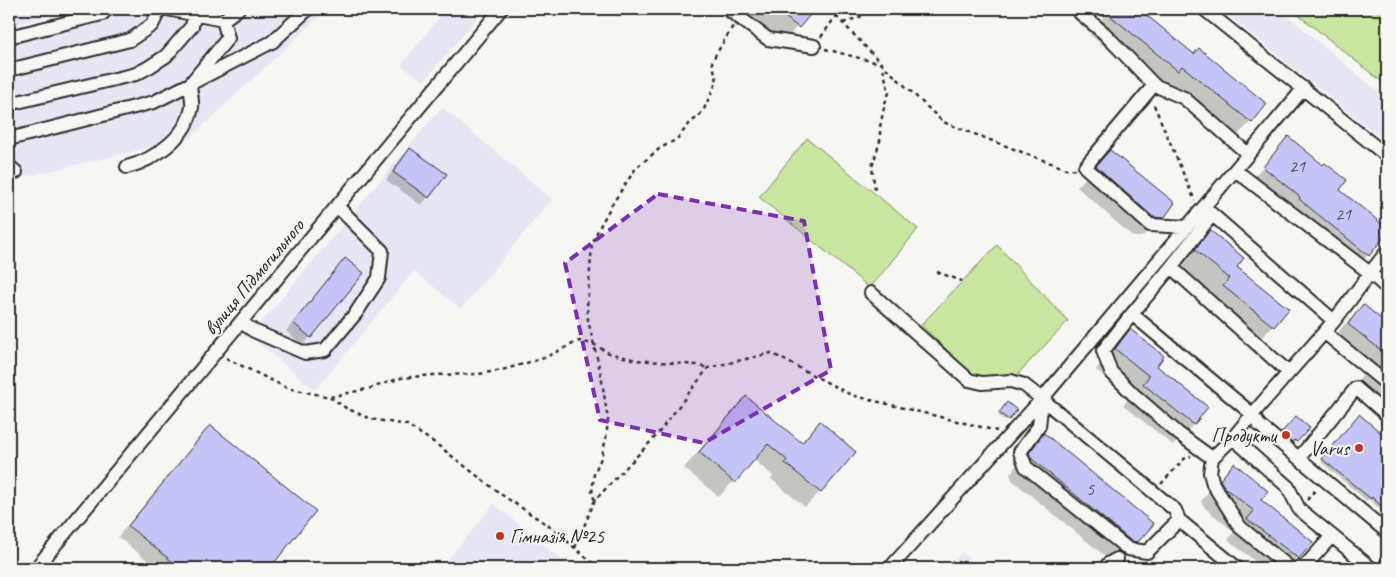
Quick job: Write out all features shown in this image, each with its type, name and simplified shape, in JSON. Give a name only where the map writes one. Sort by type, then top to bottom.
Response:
[{"type":"street","points":[[9,38],[102,14],[107,9]]},
{"type":"street","points":[[9,70],[130,40],[152,25],[160,9]]},
{"type":"street","points":[[168,9],[198,12],[223,20]]},
{"type":"street","points":[[223,20],[238,9]]},
{"type":"street","points":[[9,139],[154,102],[272,42],[308,9]]},
{"type":"street","name":"вулиця Підмогильного","points":[[36,568],[501,9]]},
{"type":"street","points":[[728,9],[768,39],[814,46]]},
{"type":"street","points":[[1204,9],[1387,156]]},
{"type":"street","points":[[9,104],[136,74],[149,68],[166,56],[192,26],[198,12]]},
{"type":"street","points":[[1080,13],[1104,33],[1154,85],[1184,98],[1248,154]]},
{"type":"street","points":[[127,168],[141,164],[157,153],[176,138],[186,127],[192,106],[190,84],[228,38],[223,20]]},
{"type":"street","points":[[1154,85],[1085,168],[1150,225],[1187,227]]},
{"type":"street","points":[[1212,458],[1179,434],[1133,394],[1111,372],[1103,351],[1171,267],[1205,211],[1235,170],[1304,88]]},
{"type":"street","points":[[1235,170],[1387,288]]},
{"type":"street","points":[[241,322],[254,331],[305,353],[325,350],[356,313],[379,278],[382,251],[337,206]]},
{"type":"street","points":[[890,568],[1011,434],[1187,227],[1205,211]]},
{"type":"street","points":[[1205,211],[1334,320]]},
{"type":"street","points":[[1290,568],[1240,527],[1213,484],[1210,473],[1212,458],[1233,438],[1324,332],[1387,252]]},
{"type":"street","points":[[1171,267],[1288,372]]},
{"type":"street","points":[[871,293],[969,380],[982,383],[1011,381],[1024,385],[1042,398],[1175,510],[1179,520],[1237,568]]},
{"type":"street","points":[[1132,314],[1252,414],[1258,425],[1387,532]]},
{"type":"street","points":[[1324,332],[1387,384]]},
{"type":"street","points":[[1299,458],[1356,388],[1387,415]]},
{"type":"street","points":[[1042,398],[1039,426],[1020,452],[1026,467],[1128,549],[1147,552],[1179,520]]},
{"type":"street","points":[[1233,438],[1288,487],[1299,509],[1370,568]]},
{"type":"street","points":[[1299,568],[1305,566],[1332,536]]},
{"type":"street","points":[[1105,568],[1117,559]]},
{"type":"path","points":[[838,9],[836,16],[814,46],[882,64]]},
{"type":"path","points":[[842,24],[865,15],[870,9]]},
{"type":"path","points":[[836,16],[882,64],[943,122],[1069,170]]},
{"type":"path","points":[[595,500],[592,494],[594,474],[606,439],[608,420],[601,375],[588,320],[587,306],[592,245],[611,206],[636,168],[659,149],[677,139],[704,109],[717,81],[712,61],[739,17]]},
{"type":"path","points":[[875,190],[872,167],[880,141],[880,127],[889,93],[882,64]]},
{"type":"path","points":[[1154,85],[1154,106],[1205,211]]},
{"type":"path","points":[[937,272],[962,281]]},
{"type":"path","points":[[330,397],[371,388],[400,378],[479,374],[502,370],[544,358],[579,341],[593,344],[609,353],[636,360],[697,365],[708,368],[771,353],[851,395],[1011,434]]},
{"type":"path","points":[[215,354],[237,362],[287,388],[330,397],[346,408],[371,419],[408,425],[502,495],[552,528],[598,568]]},
{"type":"path","points":[[575,548],[595,500],[656,436],[708,368]]},
{"type":"path","points":[[1153,493],[1184,459]]},
{"type":"path","points":[[1299,509],[1324,479]]},
{"type":"highlighted area","points":[[658,194],[804,221],[831,370],[704,443],[600,420],[565,263]]},
{"type":"shaded area","points":[[9,9],[63,9],[58,14],[9,26]]},
{"type":"shaded area","points":[[68,9],[327,9],[190,138],[20,178],[9,171],[9,29],[60,16]]},
{"type":"shaded area","points":[[446,9],[485,9],[424,81],[401,65]]},
{"type":"shaded area","points":[[1220,9],[1279,9],[1387,99],[1387,143]]},
{"type":"shaded area","points":[[442,107],[552,199],[461,309],[414,271],[315,390],[250,336]]},
{"type":"shaded area","name":"Гімназія №25","points":[[494,504],[572,568],[441,568]]},
{"type":"shaded area","points":[[962,553],[981,568],[947,568]]},
{"type":"green space","points":[[1291,9],[1387,9],[1387,86]]},
{"type":"green space","points":[[807,138],[918,229],[870,288],[759,197]]},
{"type":"green space","points":[[997,245],[1068,321],[1015,377],[974,376],[921,325]]},
{"type":"building","points":[[775,9],[815,9],[799,28]]},
{"type":"building","points":[[1102,9],[1139,9],[1194,54],[1199,48],[1267,104],[1252,123],[1182,66],[1178,71]]},
{"type":"building","points":[[1288,136],[1323,165],[1325,163],[1347,180],[1340,190],[1387,228],[1387,233],[1369,256],[1263,167]]},
{"type":"building","points":[[410,148],[447,174],[429,198],[393,172]]},
{"type":"building","points":[[1110,150],[1175,203],[1164,218],[1153,217],[1096,166]]},
{"type":"building","points":[[1210,230],[1244,258],[1237,267],[1289,309],[1274,327],[1223,286],[1229,278],[1195,250]]},
{"type":"building","points":[[345,258],[364,273],[311,338],[293,323]]},
{"type":"building","points":[[1363,304],[1387,324],[1387,355],[1348,324]]},
{"type":"building","points":[[1130,329],[1164,356],[1157,366],[1208,407],[1194,425],[1143,384],[1149,376],[1115,349]]},
{"type":"building","points":[[746,396],[802,443],[820,421],[856,452],[821,493],[785,463],[787,460],[768,444],[735,483],[699,452]]},
{"type":"building","points":[[1007,402],[1017,410],[1009,420],[999,413]]},
{"type":"building","name":"Varus","points":[[1359,414],[1387,438],[1387,512],[1372,497],[1371,499],[1322,459]]},
{"type":"building","points":[[1296,416],[1310,428],[1297,442],[1294,440],[1292,442],[1281,433]]},
{"type":"building","points":[[210,425],[316,511],[270,568],[180,568],[128,526]]},
{"type":"building","points":[[1044,433],[1154,524],[1138,542],[1131,541],[1032,459],[1029,453]]},
{"type":"building","points":[[1234,463],[1268,491],[1261,500],[1313,542],[1299,559],[1247,519],[1254,511],[1225,488],[1220,480]]},
{"type":"place","name":"Продукти","points":[[1286,435]]},
{"type":"place","name":"Varus","points":[[1359,448]]},
{"type":"place","name":"Гімназія №25","points":[[500,536]]}]
